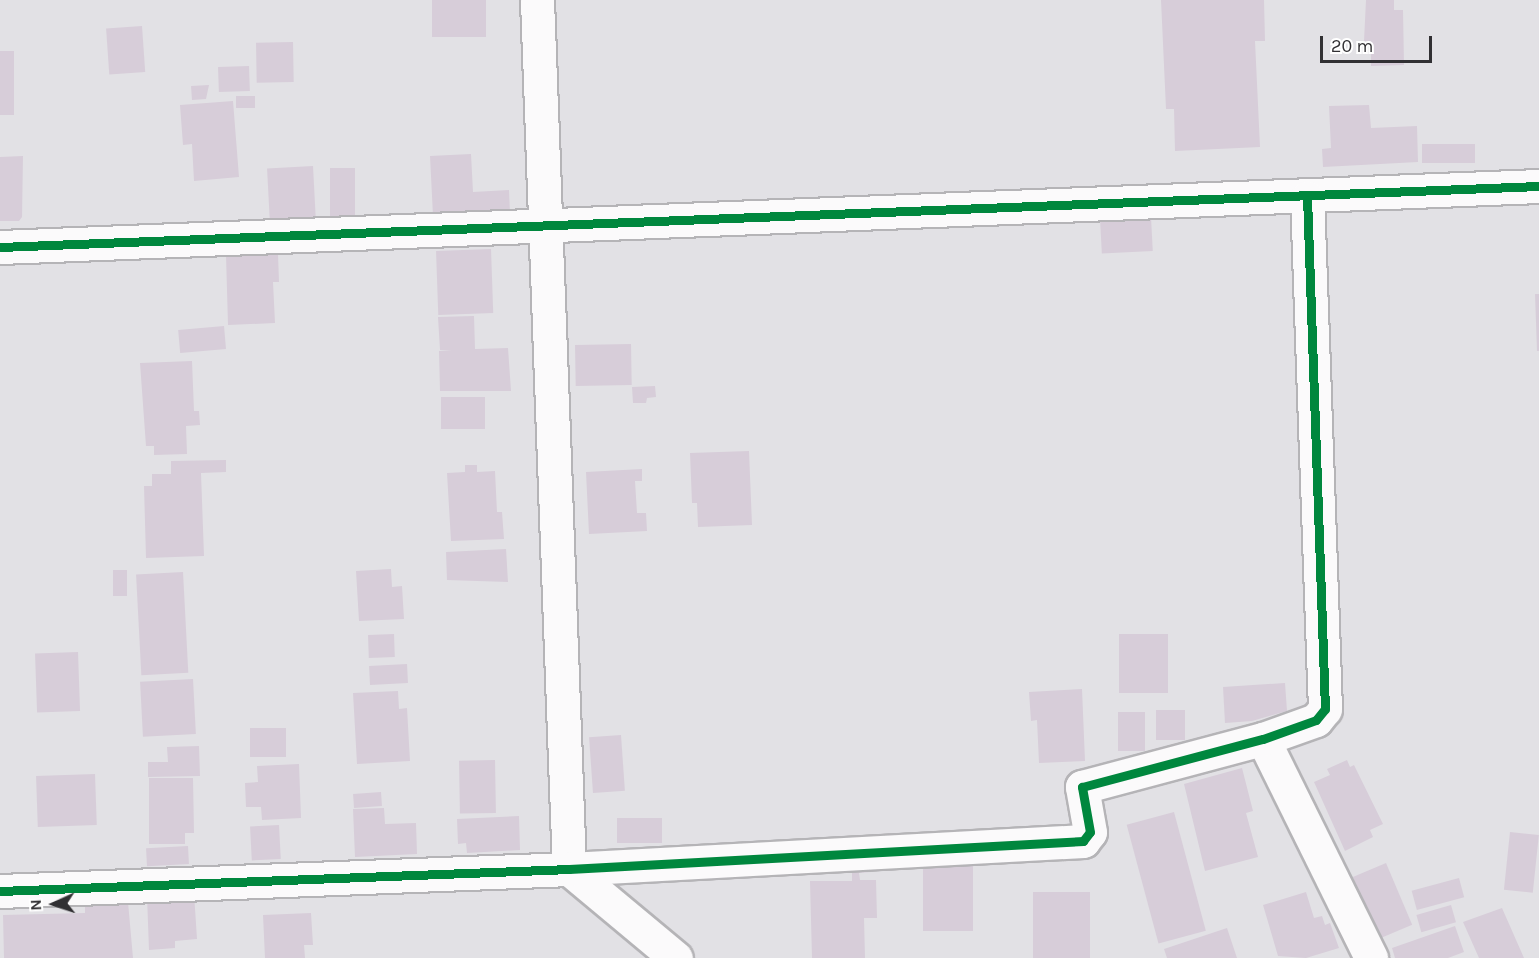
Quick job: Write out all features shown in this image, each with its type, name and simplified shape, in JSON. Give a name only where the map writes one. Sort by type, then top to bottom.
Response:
[{"type":"street","points":[[537,0],[569,868],[676,958]]},
{"type":"street","points":[[0,247],[1307,197],[1539,186]]},
{"type":"street","points":[[0,891],[569,868],[1083,841],[1090,832],[1082,787],[1263,738],[1316,720],[1325,709],[1307,197]]},
{"type":"street","points":[[1263,738],[1371,958]]},
{"type":"building","points":[[432,0],[486,0],[486,37],[432,37]]},
{"type":"building","points":[[1161,0],[1264,0],[1265,41],[1255,41],[1260,147],[1175,151],[1174,109],[1166,109]]},
{"type":"building","points":[[1366,0],[1394,0],[1394,10],[1403,10],[1404,65],[1371,66],[1371,41],[1364,41]]},
{"type":"building","points":[[142,26],[145,72],[109,74],[106,29]]},
{"type":"building","points":[[293,42],[294,82],[257,83],[256,43]]},
{"type":"building","points":[[0,51],[14,51],[14,115],[0,115]]},
{"type":"building","points":[[249,66],[250,91],[219,92],[218,67]]},
{"type":"building","points":[[209,85],[206,99],[192,100],[191,86]]},
{"type":"building","points":[[236,96],[255,96],[255,108],[236,108]]},
{"type":"building","points":[[233,101],[239,177],[194,181],[192,144],[183,145],[180,105]]},
{"type":"building","points":[[1369,105],[1371,128],[1417,126],[1418,162],[1323,167],[1322,149],[1331,148],[1329,106]]},
{"type":"building","points":[[1422,144],[1475,144],[1475,163],[1422,163]]},
{"type":"building","points":[[471,154],[473,192],[509,190],[510,214],[433,216],[430,156]]},
{"type":"building","points":[[23,156],[22,217],[19,221],[0,221],[0,157]]},
{"type":"building","points":[[313,166],[316,219],[270,221],[267,168]]},
{"type":"building","points":[[330,168],[355,168],[355,221],[330,221]]},
{"type":"building","points":[[1151,217],[1153,251],[1102,254],[1100,220]]},
{"type":"building","points":[[491,249],[493,313],[438,315],[436,251]]},
{"type":"building","points":[[278,254],[279,282],[273,282],[275,323],[228,325],[226,255]]},
{"type":"building","points":[[1535,294],[1539,294],[1539,351],[1537,351]]},
{"type":"building","points":[[474,316],[475,349],[508,348],[511,391],[440,391],[439,351],[452,350],[440,350],[438,317]]},
{"type":"building","points":[[224,326],[226,349],[180,353],[178,330]]},
{"type":"building","points":[[631,344],[632,385],[576,386],[575,345]]},
{"type":"building","points":[[192,361],[194,411],[199,411],[200,425],[186,426],[187,454],[154,455],[154,446],[146,446],[140,363]]},
{"type":"building","points":[[655,386],[656,397],[647,398],[646,403],[633,403],[632,387]]},
{"type":"building","points":[[441,397],[485,397],[485,429],[441,429]]},
{"type":"building","points":[[749,451],[752,525],[698,527],[697,503],[692,503],[690,453]]},
{"type":"building","points":[[226,460],[226,472],[201,473],[204,556],[146,558],[144,486],[152,486],[152,474],[171,474],[171,461]]},
{"type":"building","points":[[465,465],[477,465],[477,472],[495,471],[497,512],[502,512],[504,539],[451,541],[447,473],[465,472]]},
{"type":"building","points":[[642,469],[642,481],[635,481],[637,513],[646,513],[647,531],[589,534],[586,472]]},
{"type":"building","points":[[506,549],[508,582],[447,580],[446,552]]},
{"type":"building","points":[[391,569],[392,587],[402,586],[404,619],[359,621],[356,571]]},
{"type":"building","points":[[113,570],[127,570],[127,596],[113,596]]},
{"type":"building","points":[[183,572],[188,673],[141,675],[136,574]]},
{"type":"building","points":[[394,634],[395,657],[369,658],[368,635]]},
{"type":"building","points":[[1119,634],[1168,634],[1168,693],[1119,693]]},
{"type":"building","points":[[78,652],[80,711],[37,712],[35,654]]},
{"type":"building","points":[[407,664],[408,683],[370,685],[369,666]]},
{"type":"building","points":[[193,679],[196,734],[143,737],[140,682]]},
{"type":"building","points":[[1285,683],[1287,711],[1252,721],[1225,723],[1223,687]]},
{"type":"building","points":[[1082,689],[1085,761],[1039,763],[1037,720],[1031,721],[1029,692]]},
{"type":"building","points":[[398,691],[399,709],[407,708],[410,761],[357,764],[353,693]]},
{"type":"building","points":[[1156,710],[1185,710],[1185,740],[1156,740]]},
{"type":"building","points":[[1118,712],[1145,712],[1145,751],[1118,751]]},
{"type":"building","points":[[250,728],[286,728],[286,757],[250,757]]},
{"type":"building","points":[[621,735],[625,791],[593,793],[589,737]]},
{"type":"building","points":[[199,746],[200,776],[148,777],[148,762],[168,762],[167,747]]},
{"type":"building","points":[[495,760],[496,813],[460,814],[459,761]]},
{"type":"building","points":[[1347,760],[1350,767],[1354,765],[1383,824],[1370,830],[1373,837],[1345,851],[1314,782],[1330,775],[1327,769]]},
{"type":"building","points":[[299,764],[301,818],[262,820],[261,807],[246,807],[245,783],[258,782],[257,766]]},
{"type":"building","points":[[1242,768],[1253,811],[1246,813],[1258,857],[1205,871],[1184,784]]},
{"type":"building","points":[[95,774],[97,825],[38,827],[36,776]]},
{"type":"building","points":[[149,778],[193,778],[194,833],[185,833],[185,844],[149,844]]},
{"type":"building","points":[[381,792],[382,806],[354,808],[353,794]]},
{"type":"building","points":[[384,808],[385,824],[416,823],[417,854],[355,857],[353,809]]},
{"type":"building","points":[[1174,812],[1206,931],[1159,943],[1127,825]]},
{"type":"building","points":[[519,816],[520,850],[467,853],[466,843],[458,844],[457,819]]},
{"type":"building","points":[[617,818],[662,818],[662,843],[617,843]]},
{"type":"building","points":[[279,825],[281,859],[252,860],[250,827]]},
{"type":"building","points":[[1510,832],[1539,835],[1533,893],[1504,890]]},
{"type":"building","points":[[188,846],[189,864],[147,866],[146,848]]},
{"type":"building","points":[[923,862],[973,862],[973,931],[923,931]]},
{"type":"building","points":[[1386,863],[1412,925],[1379,939],[1353,877]]},
{"type":"building","points":[[871,864],[871,872],[859,873],[860,880],[876,880],[877,918],[864,918],[865,958],[812,958],[810,881],[852,881],[852,865]]},
{"type":"building","points":[[1459,878],[1464,897],[1417,910],[1412,891]]},
{"type":"building","points":[[1033,892],[1090,892],[1090,958],[1033,958]]},
{"type":"building","points":[[1306,892],[1314,918],[1322,916],[1325,925],[1330,923],[1339,948],[1306,958],[1278,956],[1263,905]]},
{"type":"building","points":[[194,893],[197,939],[175,941],[175,948],[149,950],[147,896]]},
{"type":"building","points":[[128,902],[133,958],[4,958],[3,915],[85,913],[85,904]]},
{"type":"building","points":[[1451,905],[1456,922],[1421,932],[1416,915]]},
{"type":"building","points":[[1502,908],[1524,958],[1479,958],[1463,922]]},
{"type":"building","points":[[311,913],[313,945],[304,945],[305,958],[265,958],[263,915]]},
{"type":"building","points":[[1455,926],[1464,952],[1448,958],[1395,958],[1392,948]]},
{"type":"building","points":[[1227,928],[1237,958],[1167,958],[1164,949]]},
{"type":"cycle path","points":[[0,247],[1539,186]]},
{"type":"cycle path","points":[[0,891],[569,869],[1083,841],[1090,832],[1082,787],[1263,739],[1316,720],[1325,709],[1307,197]]}]
